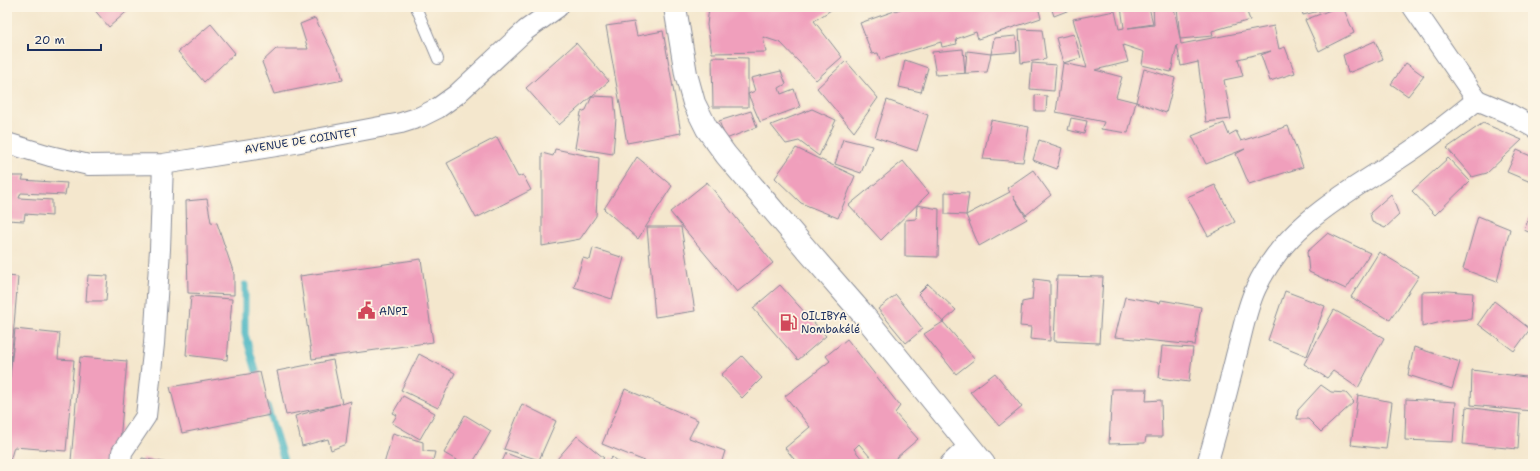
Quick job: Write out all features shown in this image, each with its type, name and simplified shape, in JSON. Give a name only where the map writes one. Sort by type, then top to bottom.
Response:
[{"type":"main road","points":[[675,7],[686,74],[694,103],[707,129],[797,238],[861,312],[984,464]]},
{"type":"street","name":"AVENUE DE COINTET","points":[[7,143],[50,156],[89,165],[163,164],[295,143],[401,123],[420,117],[438,108],[456,95],[526,30],[558,7]]},
{"type":"street","points":[[1413,7],[1477,100],[1508,113],[1533,127]]},
{"type":"street","points":[[1207,464],[1225,402],[1244,322],[1255,290],[1270,261],[1290,238],[1316,214],[1381,169],[1414,149],[1477,100]]},
{"type":"street","points":[[121,464],[122,452],[146,416],[155,329],[163,164]]},
{"type":"street","points":[[950,464],[969,446]]},
{"type":"lane","points":[[416,7],[438,59]]},
{"type":"building","points":[[92,7],[132,7],[109,27]]},
{"type":"building","points":[[709,7],[833,7],[834,8],[814,21],[842,57],[816,80],[781,43],[763,37],[766,52],[712,53],[707,25]]},
{"type":"building","points":[[906,7],[1038,7],[1041,18],[978,39],[976,32],[956,39],[957,44],[942,47],[941,42],[880,60],[878,53],[872,54],[860,23]]},
{"type":"building","points":[[1051,7],[1077,7],[1054,16]]},
{"type":"building","points":[[1121,7],[1149,7],[1153,24],[1128,28],[1154,25],[1153,7],[1174,7],[1181,44],[1274,26],[1279,49],[1285,47],[1295,73],[1270,81],[1261,55],[1271,51],[1238,59],[1243,76],[1224,80],[1231,119],[1206,122],[1198,62],[1181,66],[1177,45],[1171,72],[1142,65],[1144,52],[1123,45],[1128,62],[1095,70],[1122,77],[1116,97],[1136,102],[1128,133],[1101,129],[1104,122],[1056,112],[1063,63],[1087,68],[1073,19],[1115,11],[1119,29],[1124,28]]},
{"type":"building","points":[[1177,7],[1245,7],[1250,20],[1212,31],[1213,36],[1180,39]]},
{"type":"building","points":[[1301,7],[1331,7],[1331,8],[1303,15]]},
{"type":"building","points":[[1338,7],[1343,7],[1354,33],[1319,51],[1305,20]]},
{"type":"building","points":[[315,18],[339,65],[343,80],[274,94],[262,62],[276,49],[308,49],[300,24]]},
{"type":"building","points":[[634,22],[637,36],[663,31],[681,133],[627,143],[606,26]]},
{"type":"building","points":[[211,24],[235,53],[204,82],[178,52]]},
{"type":"building","points":[[1019,29],[1042,30],[1046,59],[1021,63]]},
{"type":"building","points":[[1074,34],[1081,58],[1063,63],[1056,38]]},
{"type":"building","points":[[1016,36],[1017,52],[991,54],[994,38]]},
{"type":"building","points":[[1375,41],[1383,59],[1348,73],[1343,55]]},
{"type":"building","points":[[576,43],[609,81],[559,125],[526,88]]},
{"type":"building","points":[[963,49],[965,73],[967,51],[991,54],[987,72],[936,75],[932,52]]},
{"type":"building","points":[[712,57],[748,58],[748,107],[713,107]]},
{"type":"building","points":[[905,60],[928,68],[921,92],[899,87]]},
{"type":"building","points":[[846,61],[878,98],[854,132],[817,88]]},
{"type":"building","points":[[1032,63],[1056,65],[1054,91],[1030,89]]},
{"type":"building","points":[[1406,63],[1424,76],[1408,96],[1391,84]]},
{"type":"building","points":[[1144,69],[1175,78],[1166,113],[1136,102]]},
{"type":"building","points":[[781,71],[786,84],[779,88],[781,94],[794,89],[800,107],[760,122],[748,94],[755,91],[751,78]]},
{"type":"building","points":[[1035,95],[1047,96],[1046,111],[1035,111]]},
{"type":"building","points":[[592,96],[614,97],[616,118],[613,154],[575,148],[581,112],[586,110]]},
{"type":"building","points":[[887,100],[928,115],[917,151],[875,137]]},
{"type":"building","points":[[812,109],[836,120],[819,156],[799,141],[786,144],[771,125]]},
{"type":"building","points":[[751,111],[757,127],[726,139],[719,121]]},
{"type":"building","points":[[1071,118],[1087,121],[1084,134],[1068,130]]},
{"type":"building","points":[[991,120],[1029,127],[1023,162],[983,159]]},
{"type":"building","points":[[1224,123],[1229,135],[1236,131],[1241,141],[1288,126],[1303,167],[1249,184],[1236,154],[1245,149],[1206,164],[1192,136]]},
{"type":"building","points":[[1483,123],[1522,140],[1487,173],[1472,177],[1447,148]]},
{"type":"building","points":[[497,137],[518,177],[523,175],[531,190],[476,218],[447,163]]},
{"type":"building","points":[[843,139],[872,146],[861,173],[835,164]]},
{"type":"building","points":[[1039,140],[1062,148],[1057,169],[1033,160]]},
{"type":"building","points":[[796,148],[855,176],[838,218],[801,203],[775,178]]},
{"type":"building","points":[[555,149],[599,158],[596,216],[580,239],[542,246],[542,153],[553,156]]},
{"type":"building","points":[[1517,150],[1533,157],[1533,183],[1507,172]]},
{"type":"building","points":[[637,157],[672,186],[638,239],[604,209]]},
{"type":"building","points":[[1448,158],[1470,181],[1435,215],[1412,191]]},
{"type":"building","points":[[903,161],[929,193],[881,240],[849,205]]},
{"type":"building","points":[[1033,170],[1051,195],[1026,215],[1013,196],[1027,219],[979,246],[966,215],[1010,192],[1007,188]]},
{"type":"building","points":[[10,176],[24,176],[22,180],[67,183],[65,195],[21,193],[19,198],[52,200],[52,216],[25,214],[24,221],[7,220],[7,181],[9,181]]},
{"type":"building","points":[[707,182],[773,263],[737,292],[670,212]]},
{"type":"building","points":[[1215,185],[1235,222],[1208,236],[1187,197]]},
{"type":"building","points":[[945,192],[969,193],[966,215],[945,214]]},
{"type":"building","points":[[1391,194],[1399,215],[1385,228],[1372,222],[1370,213]]},
{"type":"building","points":[[207,199],[211,222],[217,223],[234,274],[234,295],[188,293],[186,201]]},
{"type":"building","points":[[917,205],[939,209],[938,257],[905,256],[905,220],[916,219]]},
{"type":"building","points":[[1533,208],[1533,234],[1524,230]]},
{"type":"building","points":[[1478,216],[1510,229],[1497,282],[1463,269]]},
{"type":"building","points":[[647,227],[681,227],[695,311],[655,317]]},
{"type":"building","points":[[1328,233],[1370,253],[1346,289],[1309,272],[1307,252]]},
{"type":"building","points":[[593,248],[624,258],[612,299],[574,287],[583,258],[590,260]]},
{"type":"building","points":[[1379,252],[1419,276],[1390,320],[1351,297]]},
{"type":"building","points":[[421,259],[433,342],[312,359],[300,276]]},
{"type":"building","points":[[88,275],[108,276],[106,301],[86,301]]},
{"type":"building","points":[[7,276],[18,277],[9,386],[15,329],[60,334],[58,359],[74,360],[66,451],[14,447],[9,464],[7,464]]},
{"type":"building","points":[[1057,276],[1103,277],[1099,343],[1054,341]]},
{"type":"building","points":[[1034,279],[1050,281],[1050,341],[1030,339],[1031,327],[1020,326],[1022,302],[1032,300]]},
{"type":"building","points":[[928,284],[956,310],[943,322],[918,294]]},
{"type":"building","points":[[780,285],[826,336],[798,360],[753,308]]},
{"type":"building","points":[[1285,291],[1325,306],[1307,356],[1268,340]]},
{"type":"building","points":[[1448,291],[1473,293],[1471,319],[1445,321],[1422,327],[1422,292]]},
{"type":"building","points":[[896,295],[923,329],[906,343],[878,309]]},
{"type":"building","points":[[191,296],[232,299],[227,360],[186,355]]},
{"type":"building","points":[[1125,297],[1160,303],[1161,300],[1201,307],[1195,345],[1115,337]]},
{"type":"building","points":[[1494,301],[1530,329],[1514,351],[1478,324]]},
{"type":"building","points":[[1334,310],[1384,338],[1358,388],[1333,371],[1327,378],[1304,364]]},
{"type":"building","points":[[943,322],[975,359],[956,374],[924,334]]},
{"type":"building","points":[[847,339],[900,406],[895,413],[918,439],[889,464],[876,464],[859,444],[854,449],[866,464],[798,464],[785,448],[810,427],[785,396],[830,361],[826,356]]},
{"type":"building","points":[[1162,346],[1193,348],[1189,382],[1159,378]]},
{"type":"building","points":[[1414,347],[1460,362],[1452,389],[1408,375]]},
{"type":"building","points":[[419,354],[455,373],[438,408],[401,390]]},
{"type":"building","points":[[742,356],[762,378],[742,398],[721,375]]},
{"type":"building","points":[[80,357],[127,361],[118,464],[99,464],[71,461]]},
{"type":"building","points":[[333,360],[342,404],[351,401],[346,444],[331,450],[328,439],[302,446],[295,416],[340,404],[286,415],[277,371]]},
{"type":"building","points":[[1472,370],[1533,378],[1531,411],[1471,405]]},
{"type":"building","points":[[260,372],[270,415],[182,433],[170,387]]},
{"type":"building","points":[[995,373],[1022,407],[999,426],[970,392]]},
{"type":"building","points":[[1321,385],[1331,392],[1346,393],[1354,402],[1321,432],[1308,419],[1297,419],[1298,410]]},
{"type":"building","points":[[625,389],[698,420],[689,438],[725,451],[721,464],[652,464],[602,444]]},
{"type":"building","points":[[1112,389],[1147,389],[1146,401],[1161,400],[1162,437],[1146,437],[1145,443],[1109,444]]},
{"type":"building","points":[[1358,395],[1392,402],[1386,449],[1351,445]]},
{"type":"building","points":[[403,396],[435,413],[420,439],[392,423],[397,415],[393,413]]},
{"type":"building","points":[[1406,399],[1456,402],[1453,442],[1405,440]]},
{"type":"building","points":[[522,404],[556,421],[539,460],[504,449]]},
{"type":"building","points":[[1466,407],[1520,414],[1518,449],[1463,444]]},
{"type":"building","points":[[465,415],[491,431],[472,464],[463,464],[444,453]]},
{"type":"building","points":[[393,433],[423,442],[423,451],[435,452],[432,464],[384,464]]},
{"type":"building","points":[[577,436],[604,458],[597,464],[563,464],[557,459]]},
{"type":"building","points":[[506,453],[534,464],[501,464]]},
{"type":"building","points":[[612,457],[620,464],[606,464]]},
{"type":"building","points":[[142,458],[168,463],[168,464],[141,464]]},
{"type":"waterway","points":[[245,285],[245,334],[259,381]]},
{"type":"waterway","points":[[267,406],[285,464]]},
{"type":"place","name":"ANPI","points":[[366,311]]},
{"type":"place","name":"OILIBYA Nombakélé","points":[[788,322]]}]
